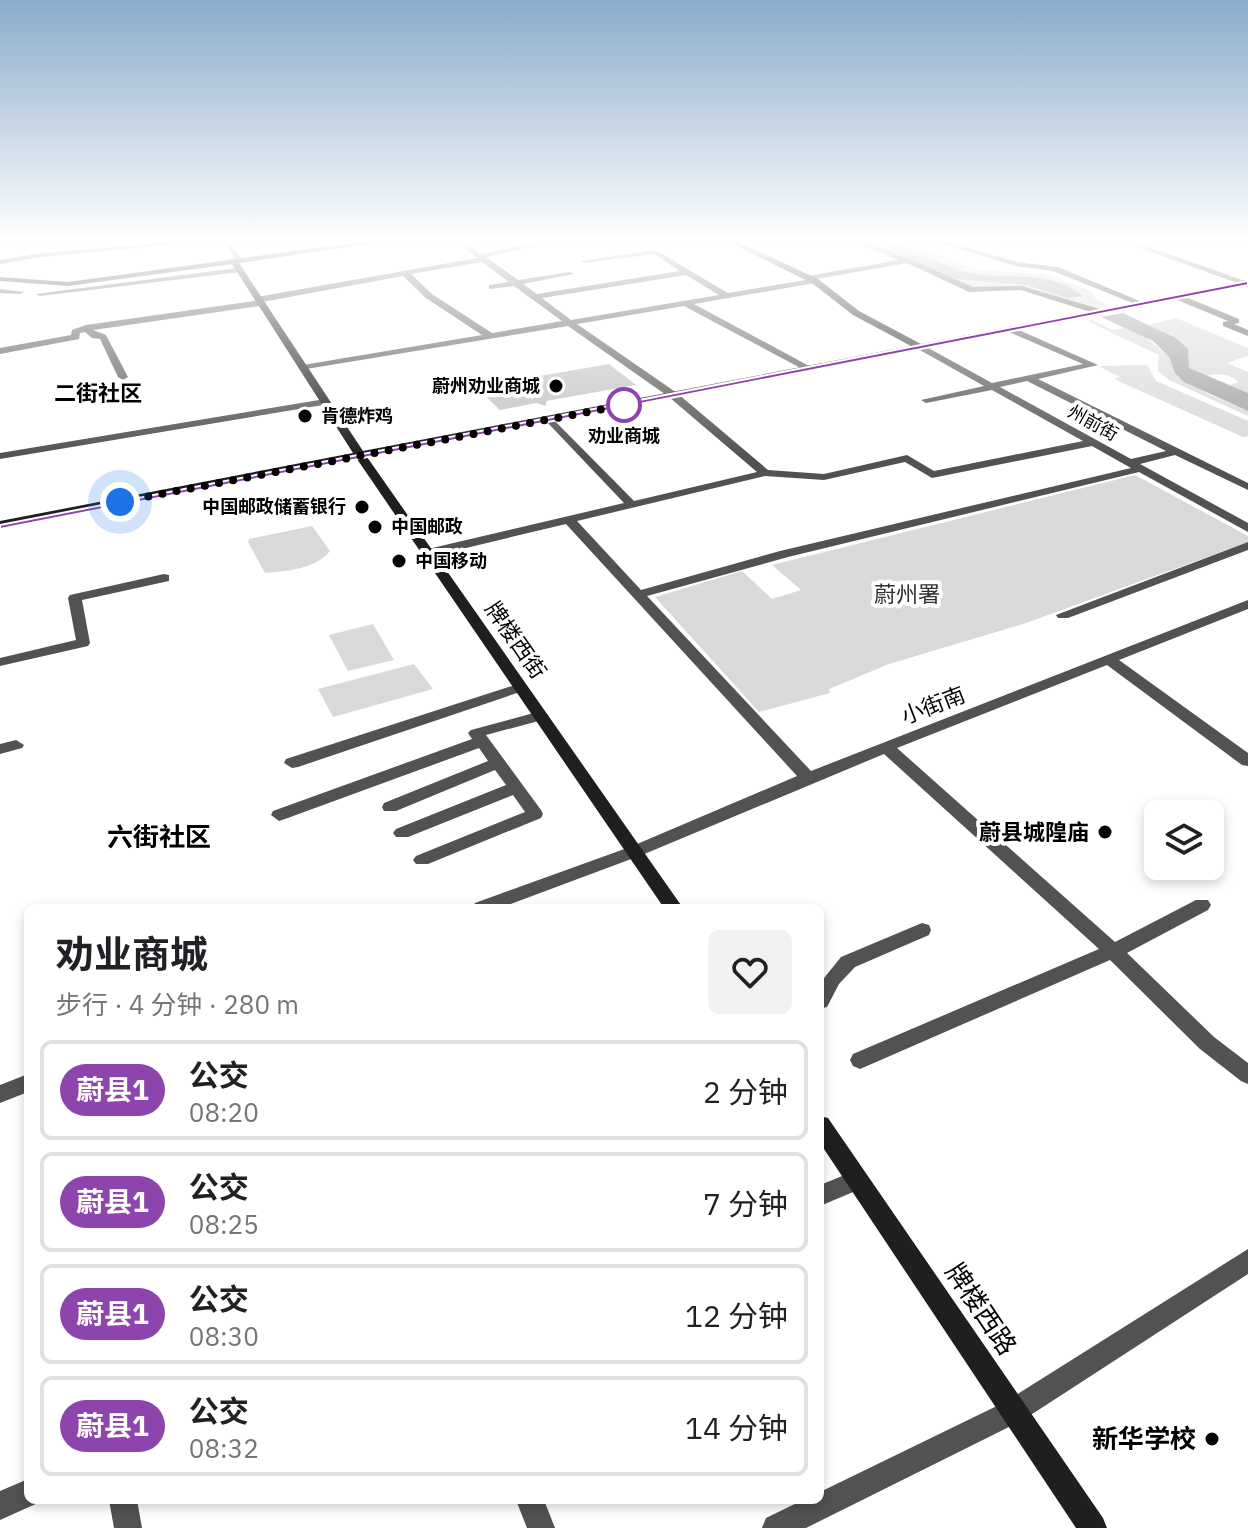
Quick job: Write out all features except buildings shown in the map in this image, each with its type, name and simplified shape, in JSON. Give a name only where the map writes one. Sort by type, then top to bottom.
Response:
[{"type":"main road","name":"牌楼西街","points":[[265,312],[360,455],[636,851]]},
{"type":"main road","points":[[855,312],[921,347]]},
{"type":"main road","points":[[0,525],[1099,312]]},
{"type":"main road","points":[[636,851],[671,904]]},
{"type":"main road","name":"牌楼西路","points":[[824,1131],[1093,1528]]},
{"type":"street","points":[[0,351],[76,337],[75,332],[86,328],[190,312]]},
{"type":"street","points":[[454,312],[490,336]]},
{"type":"street","points":[[556,312],[673,395],[765,473]]},
{"type":"street","points":[[303,368],[629,312]]},
{"type":"street","points":[[701,312],[808,369]]},
{"type":"street","points":[[1215,312],[1236,321],[1226,324],[1248,333]]},
{"type":"street","points":[[86,328],[95,336],[103,337],[123,377]]},
{"type":"street","points":[[926,400],[1093,365],[1012,330]]},
{"type":"street","name":"州前街","points":[[921,347],[1248,528]]},
{"type":"street","points":[[1028,378],[1248,487]]},
{"type":"street","points":[[0,456],[325,402]]},
{"type":"street","points":[[550,419],[632,505]]},
{"type":"street","points":[[428,553],[765,473],[824,477],[907,458],[932,475],[1090,443]]},
{"type":"street","points":[[637,595],[784,554],[1133,466],[1175,452]]},
{"type":"street","points":[[569,520],[808,778]]},
{"type":"street","points":[[1063,615],[1248,546]]},
{"type":"street","points":[[0,662],[83,643],[75,598],[164,578]]},
{"type":"street","name":"小街南","points":[[492,904],[636,851],[808,778],[1248,604]]},
{"type":"street","points":[[1108,659],[1248,761]]},
{"type":"street","points":[[292,763],[521,687]]},
{"type":"street","points":[[422,860],[535,814],[476,733],[541,716]]},
{"type":"street","points":[[279,815],[482,741]]},
{"type":"street","points":[[886,747],[1113,951],[1207,1043],[1248,1075]]},
{"type":"street","points":[[390,807],[499,763]]},
{"type":"street","points":[[402,833],[517,787]]},
{"type":"street","points":[[860,1060],[1113,951],[1202,905]]},
{"type":"street","points":[[824,994],[832,979],[848,962],[922,930]]},
{"type":"street","points":[[0,1094],[24,1085]]},
{"type":"street","points":[[824,1194],[857,1180]]},
{"type":"street","points":[[776,1528],[1014,1411],[1248,1260]]},
{"type":"street","points":[[0,1506],[24,1495]]},
{"type":"street","points":[[124,1504],[128,1528]]},
{"type":"street","points":[[532,1504],[541,1528]]},
{"type":"green space","points":[[1176,318],[1248,348],[1248,356],[1227,363],[1248,372],[1248,393],[1229,385],[1239,382],[1227,375],[1206,376],[1189,368],[1187,349],[1176,338],[1149,325]]},
{"type":"green space","points":[[1090,319],[1113,330],[1125,328],[1143,335],[1169,357],[1175,373],[1208,394],[1248,411],[1248,416],[1169,380],[1158,371],[1159,355],[1089,322]]},
{"type":"green space","points":[[1147,365],[1156,381],[1248,421],[1248,436],[1243,437],[1114,379],[1120,377],[1098,366]]},
{"type":"green space","name":"蔚州署","points":[[1135,475],[1248,536],[1248,542],[1026,623],[889,664],[829,689],[830,693],[759,712],[655,597],[742,571],[772,599],[801,590],[772,565]]},
{"type":"green space","points":[[312,526],[330,551],[324,557],[300,568],[265,573],[249,539]]},
{"type":"green space","points":[[373,624],[394,660],[348,671],[329,635]]},
{"type":"green space","points":[[414,664],[433,689],[333,717],[318,689]]},
{"type":"shaded area","points":[[1123,313],[1176,338],[1188,349],[1189,368],[1248,393],[1248,411],[1184,382],[1175,373],[1169,357],[1153,341],[1101,317]]},
{"type":"bus line","name":"蔚县1","points":[[0,525],[1101,312]]},
{"type":"place","name":"蔚州劝业商城","points":[[556,386]]},
{"type":"place","name":"劝业商城","points":[[624,405]]},
{"type":"place","name":"肯德炸鸡","points":[[305,416]]},
{"type":"place","name":"中国邮政储蓄银行","points":[[362,507]]},
{"type":"place","name":"中国邮政","points":[[375,527]]},
{"type":"place","name":"中国移动","points":[[399,561]]},
{"type":"place","name":"蔚县城隍庙","points":[[1105,832]]},
{"type":"place","name":"新华学校","points":[[1212,1439]]},
{"type":"district","name":"二街社区","points":[[98,393]]},
{"type":"district","name":"六街社区","points":[[159,837]]},
{"type":"route","points":[[120,502],[624,405]]}]
